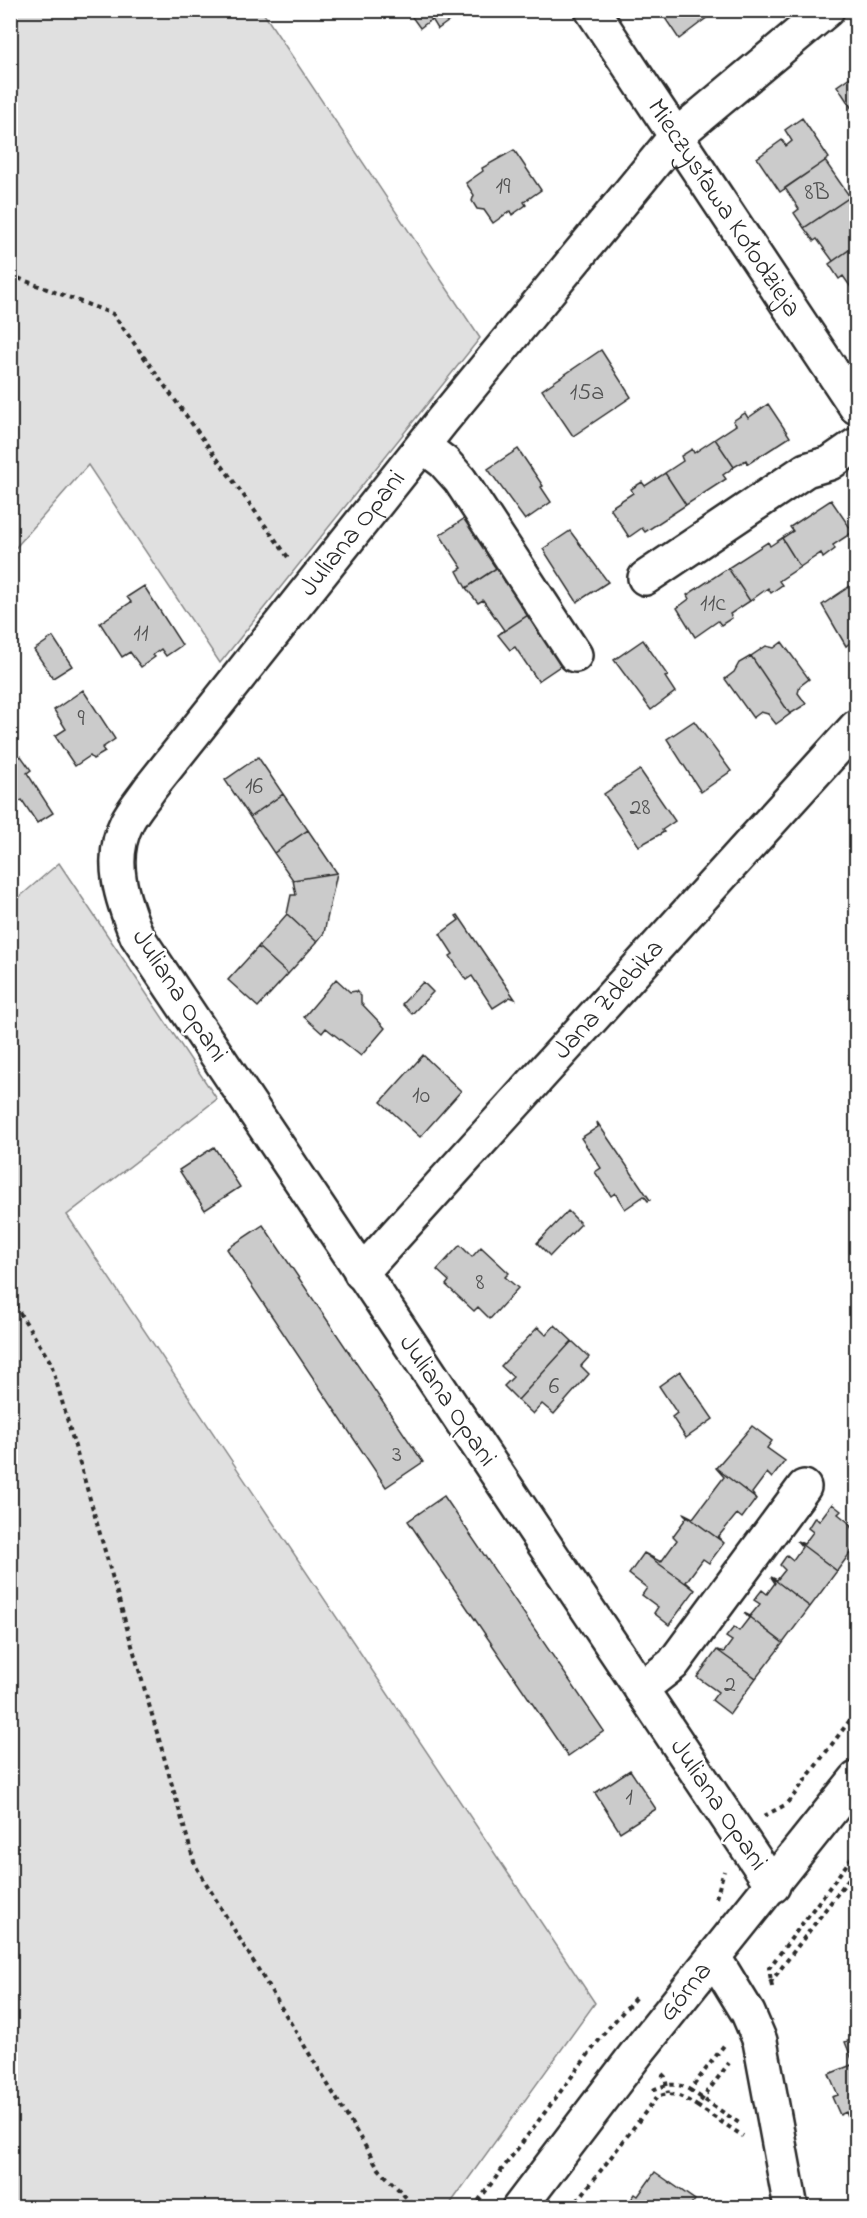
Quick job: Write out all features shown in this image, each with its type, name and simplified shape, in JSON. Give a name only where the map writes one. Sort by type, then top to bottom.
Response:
[{"type":"street","name":"Mieczysława Kołodzieja","points":[[592,10],[856,407]]},
{"type":"street","name":"Juliana Opani","points":[[773,1886],[137,936],[122,901],[117,863],[126,823],[139,805],[423,446],[676,136],[827,10]]},
{"type":"street","points":[[645,578],[806,470],[830,463],[856,445]]},
{"type":"street","points":[[423,446],[444,462],[460,480],[575,655]]},
{"type":"street","name":"Jana Zdebika","points":[[361,1273],[856,727]]},
{"type":"street","points":[[641,1689],[673,1664],[804,1486]]},
{"type":"street","name":"Górna","points":[[519,2208],[636,2054],[715,1959],[856,1779]]},
{"type":"street","points":[[715,1959],[748,2013],[760,2042],[791,2208]]},
{"type":"path","points":[[10,275],[113,314],[310,589]]},
{"type":"path","points":[[10,1297],[51,1363],[195,1865],[379,2169],[416,2208]]},
{"type":"path","points":[[714,1906],[727,1861],[741,1839],[755,1821],[785,1805],[856,1712]]},
{"type":"path","points":[[690,2090],[856,1869]]},
{"type":"path","points":[[473,2208],[606,2031],[637,1995]]},
{"type":"path","points":[[646,2096],[652,2090],[667,2085],[681,2085],[744,2126]]},
{"type":"path","points":[[697,2106],[743,2136],[745,2146]]},
{"type":"shaded area","points":[[11,10],[262,11],[480,338],[220,663],[88,465],[11,553]]},
{"type":"shaded area","points":[[59,863],[217,1099],[67,1215],[595,2003],[448,2207],[11,2207],[10,905]]},
{"type":"building","points":[[407,10],[464,10],[438,29],[432,19],[420,28]]},
{"type":"building","points":[[664,10],[717,10],[679,39],[661,12]]},
{"type":"building","points":[[856,73],[856,115],[837,86]]},
{"type":"building","points":[[802,118],[829,158],[780,192],[757,158],[782,140],[786,146],[792,141],[785,130]]},
{"type":"building","points":[[514,150],[541,190],[524,202],[526,205],[512,215],[510,211],[493,223],[484,210],[477,209],[472,201],[474,195],[466,183],[483,171],[482,168]]},
{"type":"building","points":[[825,161],[850,197],[804,228],[794,213],[799,209],[785,188]]},
{"type":"building","points":[[850,197],[856,207],[856,245],[833,261],[817,239],[814,241],[804,228]]},
{"type":"building","points":[[856,245],[855,293],[843,276],[839,279],[829,264]]},
{"type":"building","points":[[601,350],[631,397],[573,436],[542,390]]},
{"type":"building","points":[[768,404],[790,437],[748,464],[746,460],[734,467],[715,439],[736,425],[733,421],[745,413],[748,418]]},
{"type":"building","points":[[715,439],[734,467],[723,475],[726,479],[686,505],[665,473],[683,461],[681,456],[692,449],[694,453]]},
{"type":"building","points":[[518,449],[551,502],[525,520],[488,469]]},
{"type":"building","points":[[665,473],[686,505],[645,532],[642,528],[629,537],[610,508],[633,493],[631,489],[642,482],[645,486]]},
{"type":"building","points":[[831,500],[853,532],[833,545],[835,549],[823,558],[821,553],[800,567],[782,538],[793,531],[790,527]]},
{"type":"building","points":[[468,516],[492,552],[487,555],[495,567],[498,567],[466,588],[457,571],[462,568],[440,535]]},
{"type":"building","points":[[570,531],[608,582],[577,602],[543,549]]},
{"type":"building","points":[[782,538],[800,567],[779,581],[782,585],[771,593],[768,588],[750,601],[728,568],[768,542],[770,546]]},
{"type":"building","points":[[498,567],[505,582],[509,578],[534,611],[498,635],[504,630],[483,600],[478,603],[466,588]]},
{"type":"building","points":[[728,568],[750,601],[730,614],[732,618],[721,625],[718,621],[695,637],[677,608],[689,599],[687,595]]},
{"type":"building","points":[[856,571],[856,582],[851,575]]},
{"type":"building","points":[[856,582],[856,638],[846,646],[822,605]]},
{"type":"building","points":[[144,586],[182,645],[166,656],[161,649],[153,655],[155,657],[141,667],[130,652],[122,657],[100,623],[131,602],[127,597]]},
{"type":"building","points":[[534,611],[529,617],[536,629],[541,626],[566,662],[538,681],[515,647],[510,650],[498,635]]},
{"type":"building","points":[[53,637],[72,666],[53,678],[34,650]]},
{"type":"building","points":[[643,640],[668,676],[665,677],[675,692],[651,710],[614,660]]},
{"type":"building","points":[[782,642],[809,679],[800,686],[798,693],[806,704],[790,714],[751,656],[766,646],[774,648]]},
{"type":"building","points":[[751,656],[790,714],[776,724],[768,714],[761,712],[753,718],[725,679],[734,672],[739,663]]},
{"type":"building","points":[[83,690],[115,739],[102,748],[105,752],[93,759],[90,756],[75,766],[55,736],[66,729],[54,710]]},
{"type":"building","points":[[694,721],[731,771],[701,792],[667,739]]},
{"type":"building","points":[[10,752],[16,760],[21,756],[31,770],[27,773],[53,813],[37,823],[22,800],[10,808]]},
{"type":"building","points":[[258,757],[283,794],[250,817],[225,780]]},
{"type":"building","points":[[640,770],[675,821],[662,830],[664,832],[639,846],[604,794]]},
{"type":"building","points":[[283,794],[308,830],[274,853],[250,817]]},
{"type":"building","points":[[308,830],[337,873],[293,880],[274,853]]},
{"type":"building","points":[[337,873],[324,933],[317,942],[287,914],[291,895],[296,895],[293,880]]},
{"type":"building","points":[[287,914],[317,942],[288,974],[258,947]]},
{"type":"building","points":[[458,915],[515,999],[510,997],[493,1008],[472,976],[466,980],[450,956],[453,954],[440,934],[459,920],[456,916]]},
{"type":"building","points":[[258,947],[288,974],[258,1007],[228,980]]},
{"type":"building","points":[[336,979],[350,992],[356,991],[361,996],[361,1003],[385,1028],[361,1056],[326,1028],[322,1033],[304,1017]]},
{"type":"building","points":[[423,982],[433,992],[412,1014],[402,1004]]},
{"type":"building","points":[[423,1055],[461,1091],[420,1137],[381,1102]]},
{"type":"building","points":[[597,1122],[650,1200],[648,1201],[644,1196],[625,1209],[615,1193],[611,1196],[595,1172],[601,1168],[581,1138],[598,1127]]},
{"type":"building","points":[[214,1147],[240,1187],[205,1210],[179,1170]]},
{"type":"building","points":[[568,1211],[581,1224],[550,1256],[537,1243]]},
{"type":"building","points":[[263,1225],[423,1462],[386,1487],[227,1249]]},
{"type":"building","points":[[460,1245],[472,1257],[481,1247],[509,1273],[505,1277],[518,1288],[490,1319],[478,1307],[474,1311],[446,1285],[449,1281],[437,1270]]},
{"type":"building","points":[[555,1325],[572,1341],[518,1400],[504,1386],[513,1377],[501,1366],[538,1327],[546,1335]]},
{"type":"building","points":[[572,1341],[589,1357],[581,1366],[589,1374],[554,1414],[542,1404],[533,1414],[518,1400]]},
{"type":"building","points":[[680,1371],[713,1419],[686,1438],[672,1417],[677,1413],[659,1386]]},
{"type":"building","points":[[752,1426],[772,1441],[767,1448],[785,1461],[772,1478],[767,1473],[752,1493],[756,1499],[716,1468]]},
{"type":"building","points":[[716,1468],[756,1499],[742,1518],[737,1514],[718,1537],[724,1543],[683,1513],[693,1518],[724,1477]]},
{"type":"building","points":[[444,1496],[604,1731],[568,1756],[408,1521]]},
{"type":"building","points":[[832,1504],[841,1511],[838,1514],[848,1522],[856,1535],[856,1545],[837,1571],[797,1541],[804,1544],[813,1532],[808,1528],[815,1517],[819,1521]]},
{"type":"building","points":[[683,1513],[724,1543],[709,1563],[703,1559],[686,1582],[695,1590],[644,1553],[661,1562],[677,1540],[673,1536],[687,1517]]},
{"type":"building","points":[[797,1541],[837,1571],[810,1607],[771,1577],[777,1580],[785,1570],[780,1565],[787,1555],[793,1560],[802,1547]]},
{"type":"building","points":[[644,1553],[695,1590],[669,1625],[654,1613],[658,1607],[642,1595],[647,1588],[629,1574]]},
{"type":"building","points":[[771,1577],[810,1607],[783,1643],[744,1613],[750,1616],[760,1604],[754,1600],[762,1590],[767,1594],[775,1583]]},
{"type":"building","points":[[744,1613],[783,1643],[756,1678],[717,1650],[724,1652],[732,1641],[726,1637],[734,1627],[739,1631],[749,1618]]},
{"type":"building","points":[[717,1650],[756,1678],[730,1714],[712,1700],[718,1692],[697,1677]]},
{"type":"building","points":[[630,1770],[656,1809],[620,1832],[595,1793]]},
{"type":"building","points":[[856,2038],[856,2128],[853,2130],[846,2112],[840,2115],[832,2097],[838,2095],[829,2074],[854,2064],[845,2042]]},
{"type":"building","points":[[655,2172],[695,2200],[689,2208],[625,2208],[635,2194],[638,2196]]}]
